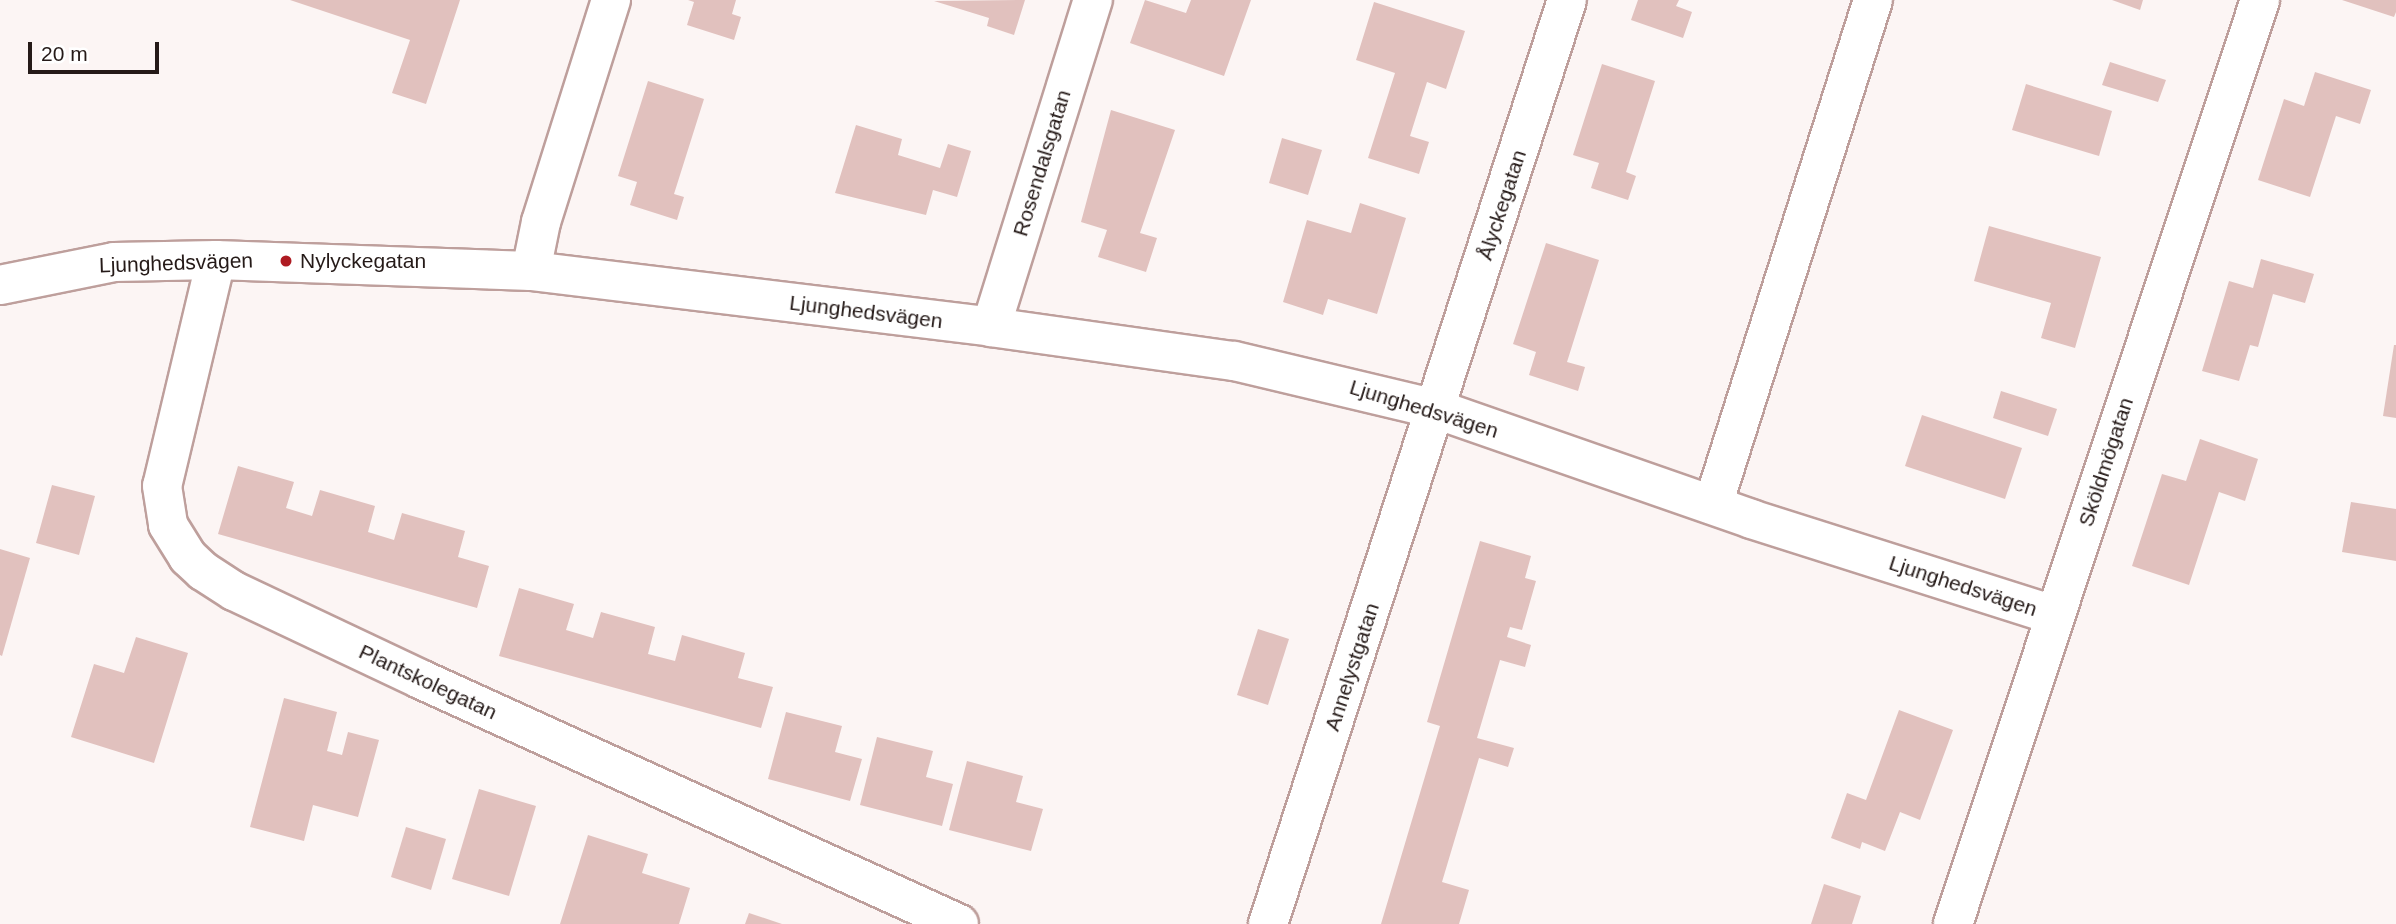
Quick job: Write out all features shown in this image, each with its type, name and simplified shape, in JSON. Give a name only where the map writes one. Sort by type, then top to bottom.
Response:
[{"type":"street","points":[[531,271],[541,222],[611,0]]},
{"type":"street","name":"Rosendalsgatan","points":[[991,327],[1093,0]]},
{"type":"street","name":"Ålyckegatan","points":[[1436,409],[1567,0]]},
{"type":"street","points":[[1713,505],[1873,0]]},
{"type":"street","name":"Sköldmögatan","points":[[1953,924],[2260,0]]},
{"type":"street","name":"Ljunghedsvägen","points":[[0,285],[114,262],[216,260],[531,271],[991,327],[1234,361],[1436,409],[1713,505],[2054,615]]},
{"type":"street","name":"Plantskolegatan","points":[[216,260],[162,486],[169,525],[188,557],[203,571],[234,591],[408,673],[959,924]]},
{"type":"street","name":"Annelystgatan","points":[[1268,924],[1436,409]]},
{"type":"building","points":[[290,0],[460,0],[426,104],[392,93],[410,40]]},
{"type":"building","points":[[688,0],[736,0],[732,14],[741,17],[734,40],[687,25],[694,2]]},
{"type":"building","points":[[1025,0],[1014,35],[987,26],[989,18],[934,1]]},
{"type":"building","points":[[1145,0],[1186,13],[1191,0],[1251,0],[1224,76],[1130,43]]},
{"type":"building","points":[[1638,0],[1679,0],[1676,6],[1692,12],[1683,38],[1631,20]]},
{"type":"building","points":[[2112,0],[2143,0],[2140,10]]},
{"type":"building","points":[[2342,0],[2396,0],[2396,12],[2394,17]]},
{"type":"building","points":[[1374,2],[1465,31],[1446,89],[1427,82],[1410,136],[1429,142],[1419,174],[1368,158],[1395,73],[1356,60]]},
{"type":"building","points":[[2110,62],[2166,80],[2158,102],[2102,85]]},
{"type":"building","points":[[1602,64],[1655,81],[1626,172],[1636,176],[1628,200],[1591,188],[1599,163],[1573,155]]},
{"type":"building","points":[[2315,72],[2371,90],[2360,124],[2336,116],[2310,197],[2258,180],[2284,99],[2304,106]]},
{"type":"building","points":[[648,81],[704,99],[674,194],[684,197],[677,220],[630,205],[637,182],[618,176]]},
{"type":"building","points":[[2026,84],[2112,111],[2099,156],[2012,130]]},
{"type":"building","points":[[1111,110],[1175,130],[1140,233],[1157,238],[1146,272],[1098,257],[1107,230],[1081,222]]},
{"type":"building","points":[[856,125],[902,139],[898,155],[940,168],[948,144],[971,151],[957,197],[933,190],[926,215],[835,193]]},
{"type":"building","points":[[1282,138],[1322,150],[1308,195],[1269,183]]},
{"type":"building","points":[[1360,203],[1406,218],[1377,314],[1328,299],[1323,315],[1283,302],[1307,220],[1351,233]]},
{"type":"building","points":[[1989,226],[2101,257],[2075,348],[2041,338],[2051,303],[1974,281]]},
{"type":"building","points":[[1546,243],[1599,260],[1567,362],[1585,367],[1578,391],[1529,375],[1536,352],[1513,344]]},
{"type":"building","points":[[2261,259],[2314,274],[2305,303],[2273,294],[2258,347],[2250,345],[2239,381],[2202,371],[2229,281],[2253,288]]},
{"type":"building","points":[[2396,345],[2396,418],[2383,416]]},
{"type":"building","points":[[2001,391],[2057,409],[2048,436],[1993,418]]},
{"type":"building","points":[[1922,415],[2022,448],[2005,499],[1905,466]]},
{"type":"building","points":[[2200,439],[2258,459],[2245,501],[2219,492],[2189,585],[2132,566],[2162,474],[2186,481]]},
{"type":"building","points":[[238,466],[294,482],[286,508],[312,516],[320,490],[375,506],[368,532],[394,540],[402,513],[465,531],[458,557],[489,566],[477,608],[218,534]]},
{"type":"building","points":[[52,485],[95,496],[79,555],[36,543]]},
{"type":"building","points":[[2351,502],[2396,509],[2396,561],[2342,552]]},
{"type":"building","points":[[1480,541],[1531,556],[1525,578],[1536,581],[1522,630],[1510,627],[1507,637],[1531,645],[1525,667],[1500,660],[1477,738],[1514,748],[1508,767],[1479,758],[1442,882],[1469,890],[1459,924],[1381,924],[1440,726],[1427,722]]},
{"type":"building","points":[[0,549],[30,558],[2,656],[0,655]]},
{"type":"building","points":[[519,588],[574,604],[566,630],[593,638],[601,612],[655,627],[648,654],[675,661],[682,635],[745,653],[738,678],[773,687],[761,728],[499,656]]},
{"type":"building","points":[[1258,629],[1289,639],[1268,705],[1237,695]]},
{"type":"building","points":[[136,637],[188,653],[154,763],[71,737],[94,664],[124,673]]},
{"type":"building","points":[[284,698],[337,712],[327,751],[342,755],[348,732],[379,740],[358,817],[313,805],[304,841],[250,827]]},
{"type":"building","points":[[1899,710],[1953,730],[1920,820],[1900,812],[1885,851],[1862,842],[1860,849],[1831,838],[1847,793],[1866,800]]},
{"type":"building","points":[[786,712],[842,726],[835,752],[862,759],[850,801],[768,779]]},
{"type":"building","points":[[877,737],[933,751],[926,777],[953,784],[942,826],[860,805]]},
{"type":"building","points":[[967,761],[1023,776],[1016,802],[1043,809],[1031,851],[949,830]]},
{"type":"building","points":[[479,789],[536,806],[509,896],[452,879]]},
{"type":"building","points":[[406,827],[446,839],[431,890],[391,877]]},
{"type":"building","points":[[588,835],[648,854],[642,873],[690,888],[679,924],[560,924]]},
{"type":"building","points":[[1824,884],[1861,896],[1852,924],[1811,924]]},
{"type":"building","points":[[749,913],[782,924],[745,924]]},
{"type":"place","name":"Nylyckegatan","points":[[286,261]]}]
